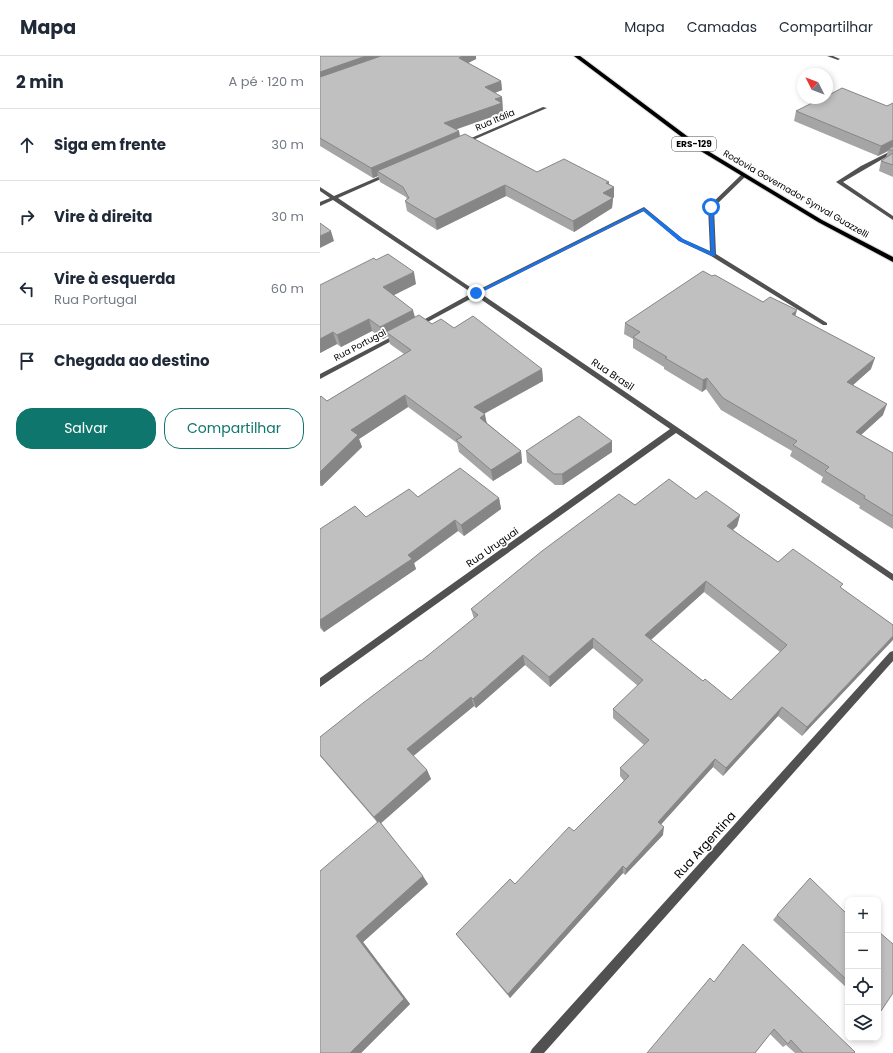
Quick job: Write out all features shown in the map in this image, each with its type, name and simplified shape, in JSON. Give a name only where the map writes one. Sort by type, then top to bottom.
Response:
[{"type":"main road","name":"Rodovia Governador Synval Guazzelli","points":[[577,56],[701,149],[820,221],[893,260]]},
{"type":"street","points":[[829,56],[838,59]]},
{"type":"street","name":"Rua Itália","points":[[457,145],[545,108]]},
{"type":"street","points":[[893,150],[839,182],[893,218]]},
{"type":"street","points":[[320,204],[391,174]]},
{"type":"street","points":[[713,255],[711,207],[744,175]]},
{"type":"street","name":"Rua Brasil","points":[[320,189],[332,199],[476,293],[893,578]]},
{"type":"street","points":[[408,330],[476,293],[644,209],[681,240],[713,255],[825,324]]},
{"type":"street","name":"Rua Portugal","points":[[320,377],[401,333]]},
{"type":"street","name":"Rua Uruguai","points":[[320,683],[676,429]]},
{"type":"street","name":"Rua Argentina","points":[[536,1053],[893,655]]},
{"type":"building","points":[[320,56],[366,56],[320,72]]},
{"type":"building","points":[[381,56],[463,56],[459,58],[501,81],[485,87],[502,97],[495,99],[502,103],[444,123],[459,131],[371,168],[320,138],[320,77]]},
{"type":"building","points":[[842,88],[887,106],[893,103],[893,140],[881,146],[796,111],[810,104],[833,104],[833,93]]},
{"type":"building","points":[[465,134],[537,172],[564,159],[609,182],[606,183],[614,187],[603,193],[613,198],[573,221],[505,185],[435,219],[405,201],[409,198],[403,187],[377,171]]},
{"type":"building","points":[[893,153],[893,165],[881,161]]},
{"type":"building","points":[[320,223],[331,231],[320,236]]},
{"type":"building","points":[[388,254],[414,272],[383,287],[413,310],[380,327],[369,319],[337,335],[333,332],[320,339],[320,285],[374,258],[376,260]]},
{"type":"building","points":[[703,271],[712,276],[715,275],[763,302],[770,297],[797,310],[792,314],[875,358],[847,382],[887,404],[856,432],[893,453],[893,516],[864,498],[865,496],[825,471],[829,467],[793,445],[797,441],[723,398],[707,378],[703,380],[633,337],[640,332],[625,323]]},
{"type":"building","points":[[419,315],[432,324],[441,319],[454,328],[473,316],[542,369],[474,407],[485,414],[480,418],[521,451],[491,470],[456,440],[462,437],[405,395],[351,430],[358,435],[320,472],[320,397],[321,396],[327,401],[411,350],[386,332]]},
{"type":"building","points":[[579,416],[612,441],[562,474],[554,474],[526,451]]},
{"type":"building","points":[[460,468],[499,498],[461,525],[455,520],[408,555],[412,559],[320,620],[320,529],[355,506],[366,517],[409,489],[418,497]]},
{"type":"building","points":[[669,479],[696,499],[706,491],[740,515],[727,526],[778,562],[793,549],[843,584],[840,587],[893,625],[893,636],[807,727],[782,707],[726,768],[715,759],[658,822],[664,827],[626,869],[623,866],[508,994],[456,934],[510,879],[515,884],[569,827],[574,831],[629,776],[620,768],[649,740],[613,709],[643,680],[593,638],[549,677],[523,655],[473,699],[471,697],[407,749],[427,770],[374,817],[320,755],[320,737],[420,660],[421,661],[478,615],[471,609],[542,551],[619,494],[635,505]],"holes":[[[706,581],[787,645],[731,700],[705,679],[703,681],[645,635]]]},
{"type":"building","points":[[379,821],[423,876],[356,936],[404,999],[350,1053],[320,1053],[320,871]]},
{"type":"building","points":[[810,878],[845,912],[845,978],[777,915]]},
{"type":"building","points":[[881,934],[893,944],[893,993],[881,1011]]},
{"type":"building","points":[[743,944],[855,1052],[803,1053],[791,1040],[788,1044],[774,1029],[755,1053],[647,1053],[710,978],[714,982]]},
{"type":"route","points":[[476,293],[644,209],[681,240],[713,255],[711,207]]}]
